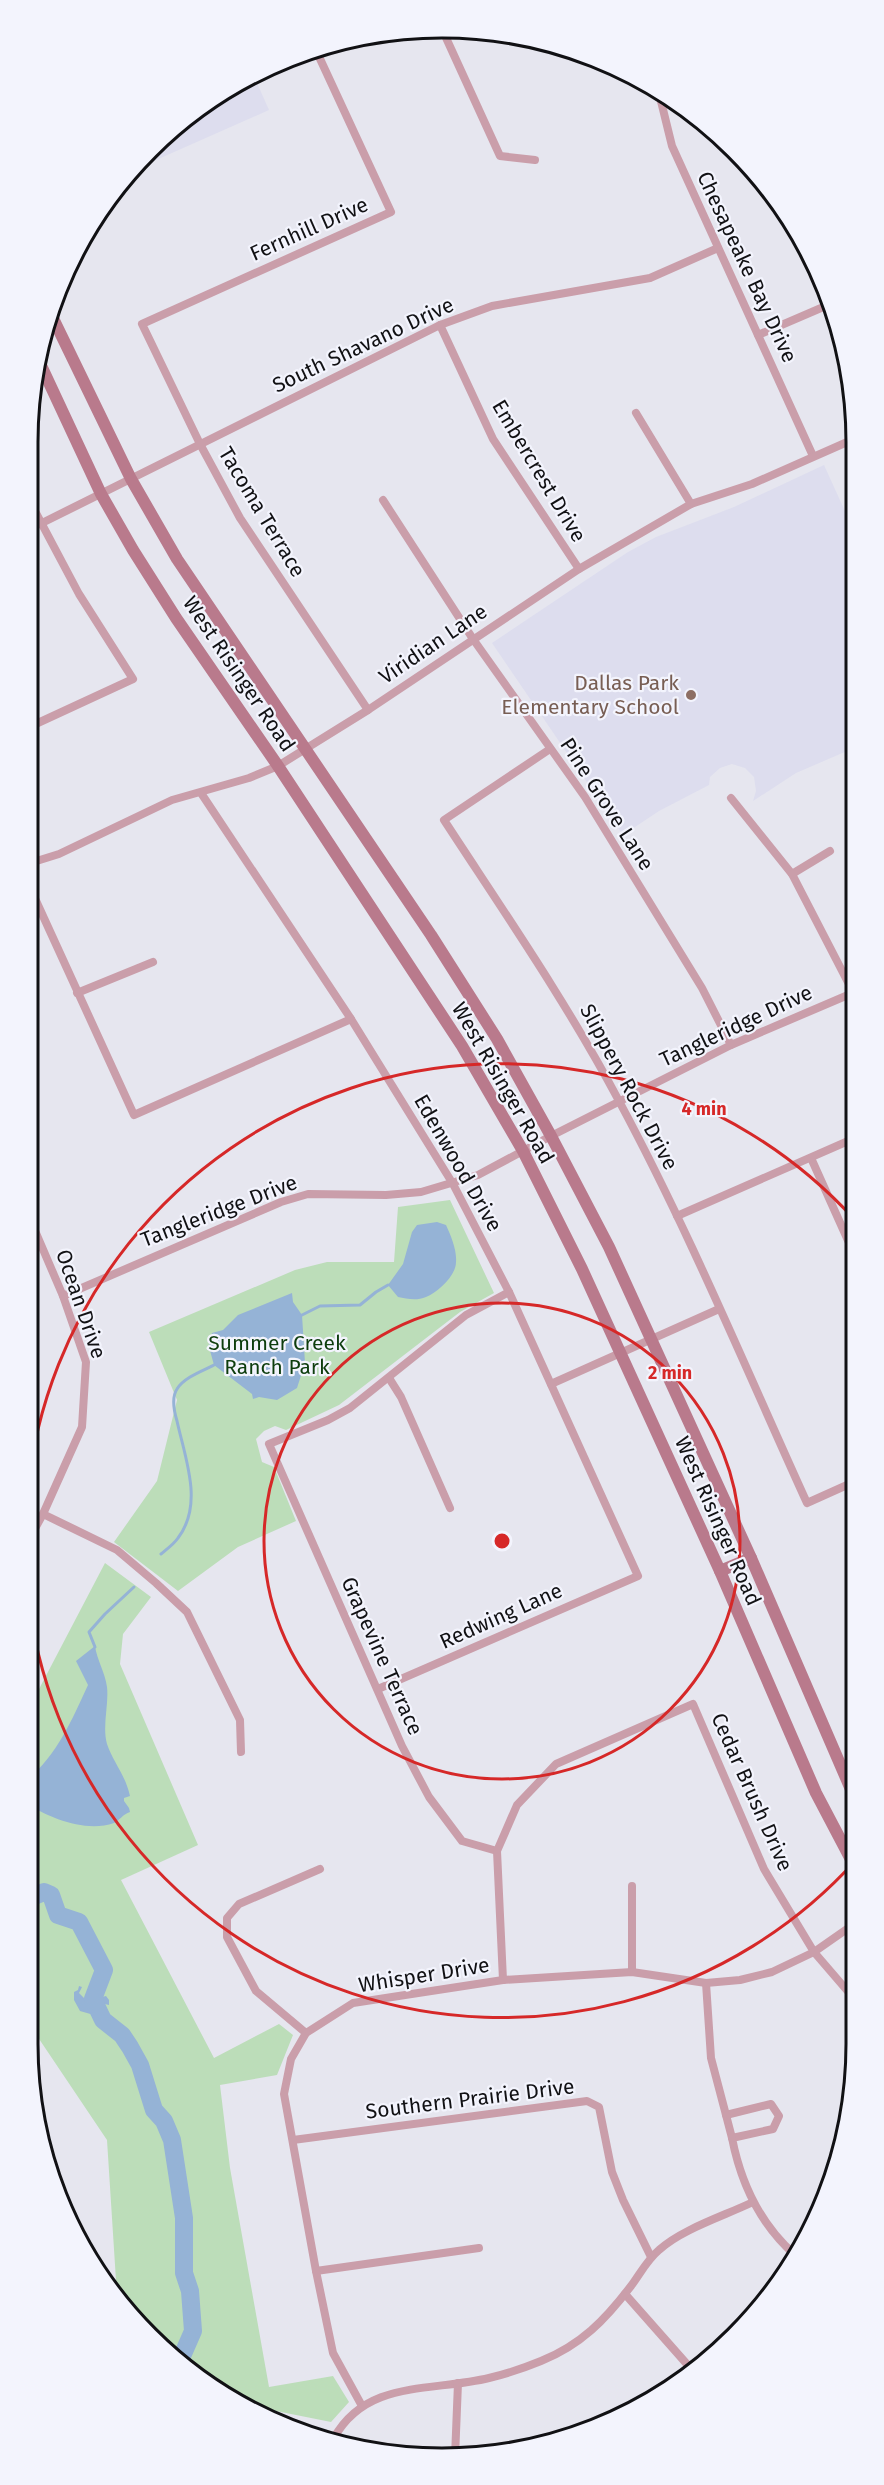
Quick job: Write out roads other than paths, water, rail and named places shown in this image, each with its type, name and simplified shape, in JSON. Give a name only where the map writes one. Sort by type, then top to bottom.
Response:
[{"type":"main road","name":"West Risinger Road","points":[[55,323],[130,479],[177,559],[485,1020],[551,1136],[609,1247],[751,1558],[846,1779]]},
{"type":"main road","name":"West Risinger Road","points":[[44,371],[101,494],[176,618],[278,766],[462,1046],[523,1151],[582,1269],[720,1571],[816,1793],[846,1849]]},
{"type":"main road","points":[[720,1571],[751,1558]]},
{"type":"street","points":[[446,38],[500,156],[535,160]]},
{"type":"street","name":"Fernhill Drive","points":[[142,324],[391,212],[319,57]]},
{"type":"street","name":"Chesapeake Bay Drive","points":[[661,102],[672,146],[813,456]]},
{"type":"street","name":"South Shavano Drive","points":[[40,524],[440,325],[492,306],[650,278],[718,248]]},
{"type":"street","points":[[758,335],[823,307]]},
{"type":"street","name":"Tacoma Terrace","points":[[142,324],[200,444],[240,518],[368,710]]},
{"type":"street","name":"Embercrest Drive","points":[[440,325],[493,439],[579,569]]},
{"type":"street","points":[[636,413],[691,504]]},
{"type":"street","name":"Viridian Lane","points":[[38,861],[59,854],[172,800],[201,793],[278,766],[368,710],[579,569],[691,504],[752,484],[846,442]]},
{"type":"street","name":"Pine Grove Lane","points":[[383,500],[473,639],[585,797],[690,968],[731,1046]]},
{"type":"street","points":[[38,520],[79,594],[133,679],[38,723]]},
{"type":"street","name":"Slippery Rock Drive","points":[[550,749],[444,820],[562,1001],[619,1101],[677,1216],[807,1503],[846,1485]]},
{"type":"street","name":"Edenwood Drive","points":[[201,793],[351,1019],[453,1184],[509,1292],[638,1576]]},
{"type":"street","points":[[731,798],[792,874],[846,977]]},
{"type":"street","points":[[792,874],[830,851]]},
{"type":"street","points":[[38,906],[134,1115],[351,1019]]},
{"type":"street","points":[[77,993],[153,962]]},
{"type":"street","name":"Tangleridge Drive","points":[[63,1296],[280,1202],[308,1194],[421,1192],[478,1175],[619,1101],[731,1046],[846,996]]},
{"type":"street","points":[[677,1216],[846,1142]]},
{"type":"street","points":[[811,1158],[846,1236]]},
{"type":"street","name":"Ocean Drive","points":[[38,1238],[63,1296],[86,1362],[82,1427],[38,1523]]},
{"type":"street","points":[[450,1508],[400,1397],[389,1378],[466,1316],[509,1292]]},
{"type":"street","points":[[551,1383],[719,1309]]},
{"type":"street","name":"Grapevine Terrace","points":[[389,1378],[350,1408],[328,1420],[269,1444],[402,1746],[429,1797],[462,1841],[496,1851]]},
{"type":"street","points":[[43,1514],[117,1550],[156,1582],[187,1612],[240,1720],[241,1752]]},
{"type":"street","name":"Redwing Lane","points":[[378,1689],[638,1576]]},
{"type":"street","name":"Cedar Brush Drive","points":[[503,1980],[496,1851],[517,1804],[556,1764],[693,1704],[764,1869],[814,1952],[846,1989]]},
{"type":"street","points":[[306,2033],[256,1991],[227,1937],[227,1918],[239,1904],[320,1869]]},
{"type":"street","points":[[632,1886],[632,1972]]},
{"type":"street","name":"Whisper Drive","points":[[362,2406],[333,2353],[284,2094],[291,2059],[306,2033],[354,2003],[503,1980],[632,1972],[706,1983],[740,1980],[772,1972],[814,1952],[846,1930]]},
{"type":"street","points":[[706,1983],[711,2058],[737,2166],[753,2202],[776,2239],[789,2250]]},
{"type":"street","name":"Southern Prairie Drive","points":[[293,2140],[587,2101],[599,2107],[612,2172],[622,2200],[651,2258]]},
{"type":"street","points":[[726,2115],[771,2104],[779,2116],[773,2129],[732,2138]]},
{"type":"street","points":[[336,2434],[342,2424],[362,2406],[394,2392],[489,2378],[541,2361],[569,2347],[598,2327],[661,2248],[690,2231],[753,2202]]},
{"type":"street","points":[[316,2271],[479,2248]]},
{"type":"street","points":[[625,2294],[687,2365]]},
{"type":"street","points":[[455,2448],[458,2384]]},
{"type":"water","points":[[437,1222],[446,1225],[453,1243],[456,1257],[453,1273],[441,1287],[426,1297],[408,1299],[398,1297],[388,1285],[403,1264],[412,1232],[417,1225]]},
{"type":"water","points":[[292,1293],[293,1302],[302,1315],[305,1363],[297,1388],[277,1400],[259,1397],[253,1399],[252,1394],[214,1365],[209,1347],[212,1333],[223,1330],[238,1315]]},
{"type":"water","points":[[95,1646],[107,1687],[105,1730],[107,1744],[130,1796],[124,1798],[124,1801],[130,1812],[114,1823],[103,1826],[80,1825],[57,1819],[38,1810],[38,1770],[70,1724],[88,1685],[76,1661]]},
{"type":"water","points":[[95,1985],[95,1996],[98,1998],[106,1996],[109,2005],[100,2003],[99,2013],[94,2015],[80,2011],[74,2000],[74,1992],[79,1986],[82,1987],[79,1993],[87,2001]]},
{"type":"waterway","points":[[300,1316],[320,1306],[360,1305],[388,1285]]},
{"type":"waterway","points":[[161,1554],[178,1538],[186,1525],[190,1511],[188,1465],[174,1409],[175,1393],[184,1381],[216,1364]]},
{"type":"waterway","points":[[95,1647],[89,1632],[134,1587]]},
{"type":"waterway","points":[[38,1894],[44,1892],[51,1895],[58,1915],[79,1922],[104,1970],[93,1999],[103,2020],[122,2035],[130,2047],[140,2065],[154,2110],[164,2121],[172,2140],[184,2218],[184,2273],[190,2291],[193,2331],[183,2354]]},
{"type":"place","name":"Dallas Park Elementary School","points":[[691,695]]},
{"type":"park label","name":"Summer Creek Ranch Park","points":[[277,1355]]}]
